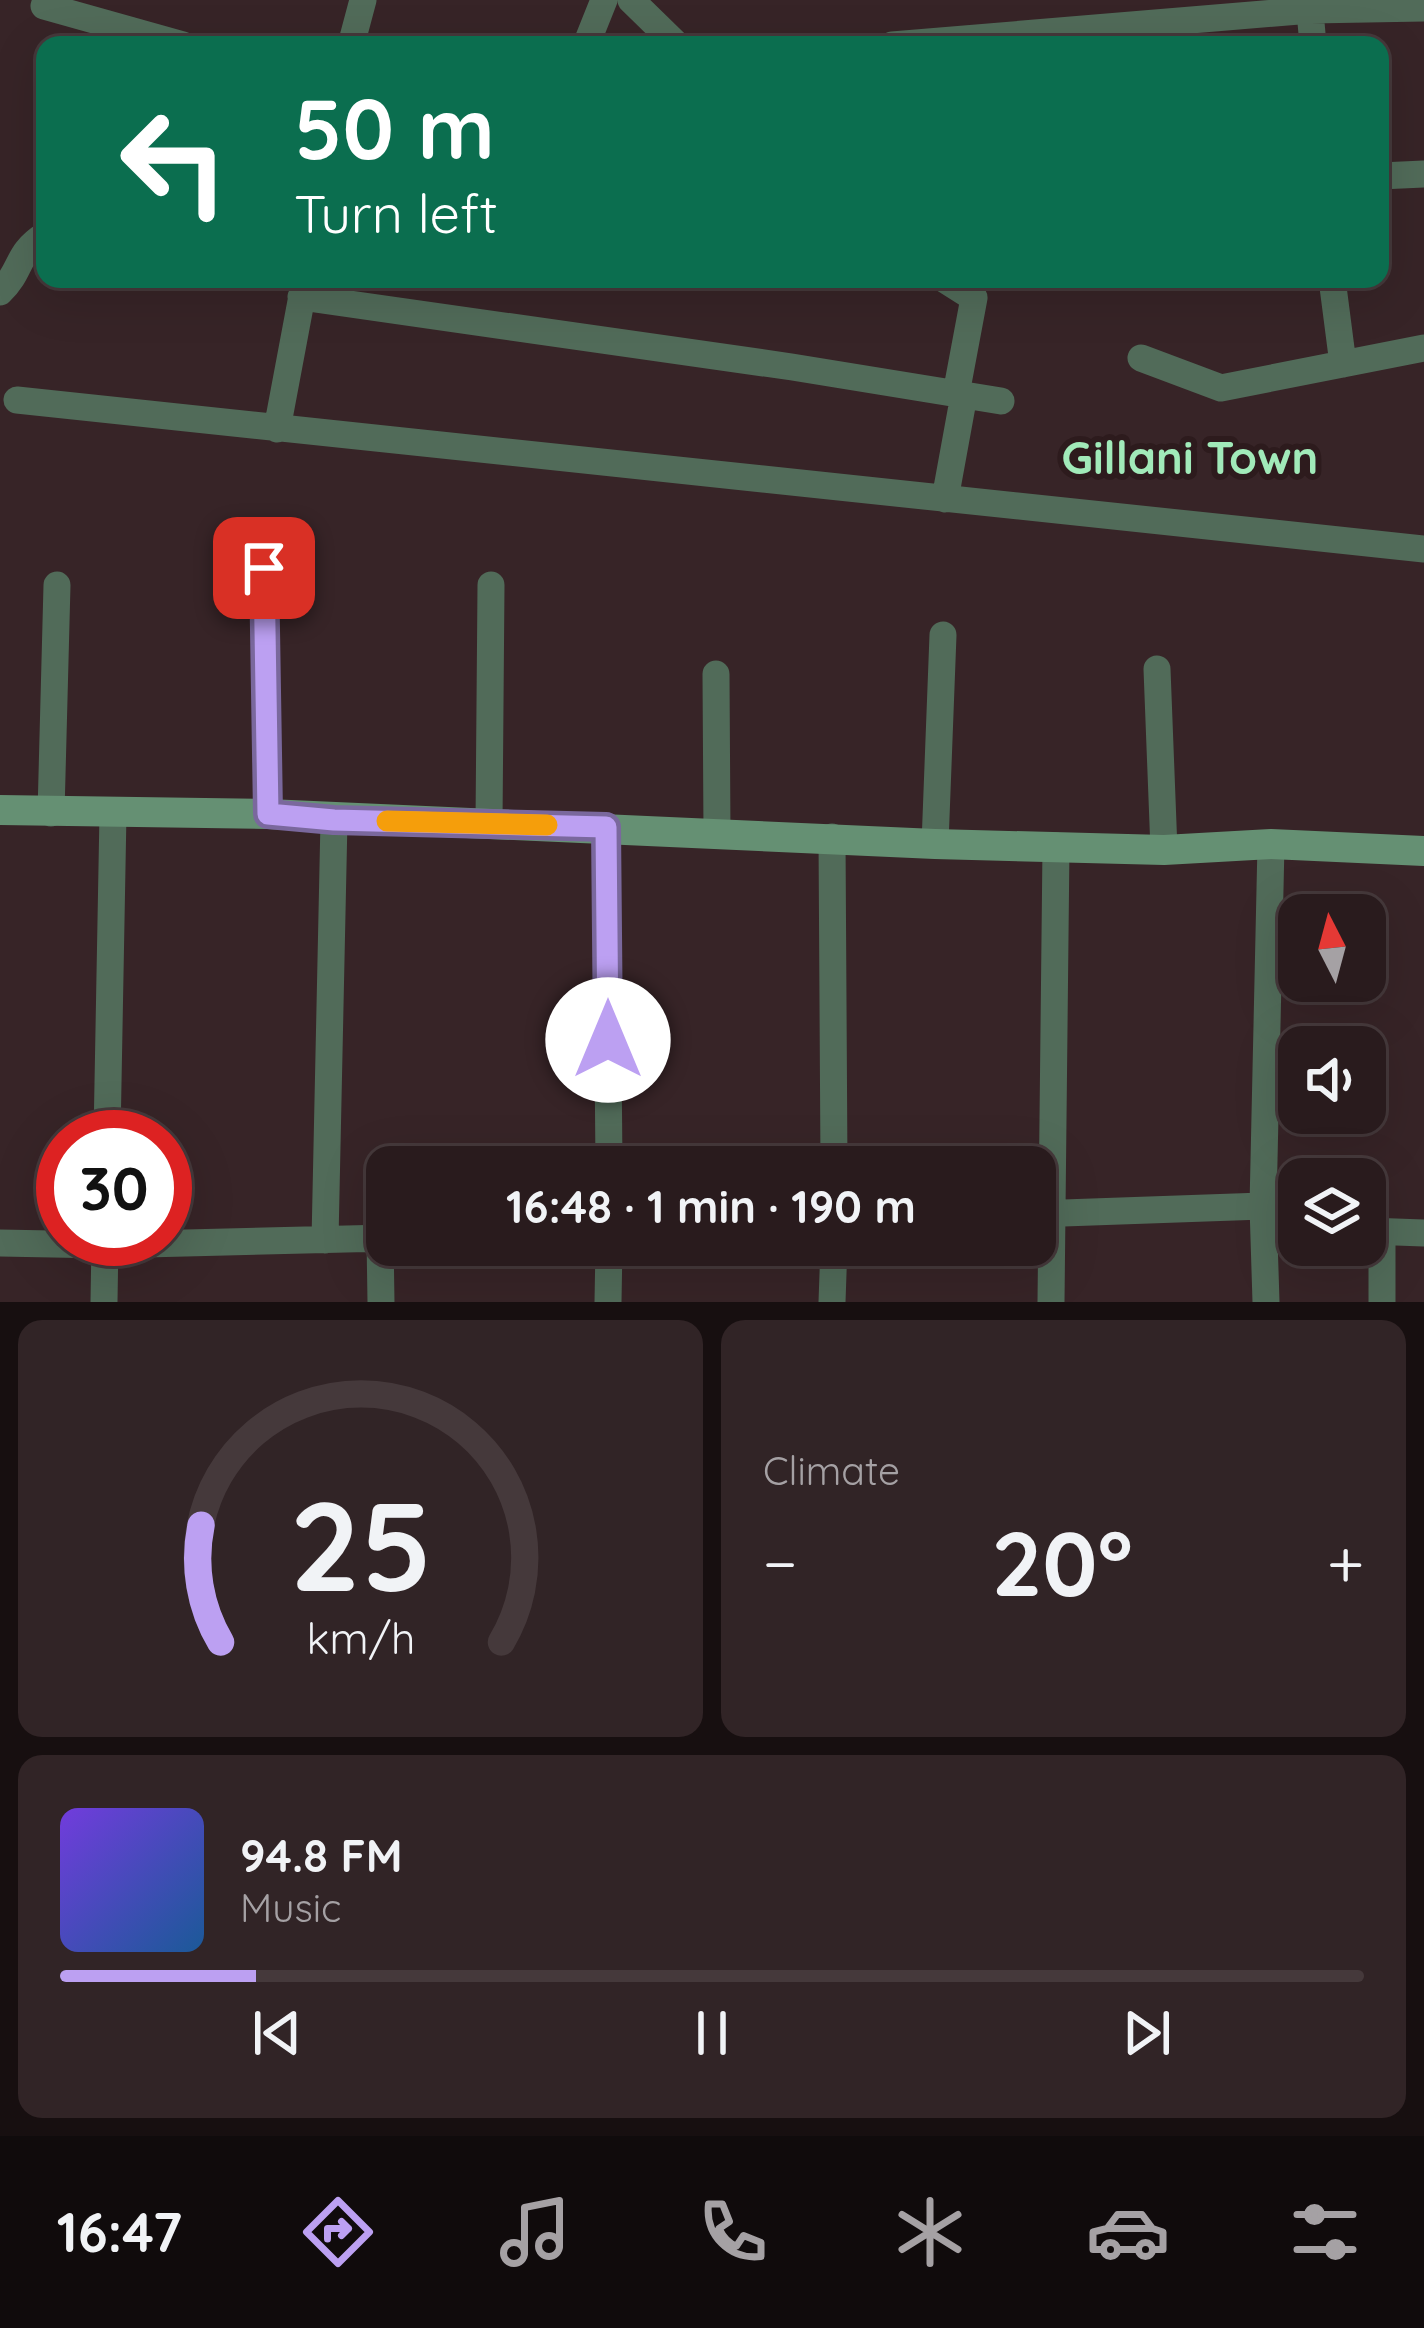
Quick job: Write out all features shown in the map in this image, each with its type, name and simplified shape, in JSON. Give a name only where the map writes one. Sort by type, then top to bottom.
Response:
[{"type":"street","points":[[46,0],[44,6],[151,36]]},
{"type":"street","points":[[353,36],[363,0]]},
{"type":"street","points":[[590,36],[604,0]]},
{"type":"street","points":[[631,0],[668,36]]},
{"type":"street","points":[[1310,5],[1312,36]]},
{"type":"street","points":[[986,36],[1310,5],[1424,8]]},
{"type":"street","points":[[1389,176],[1424,174]]},
{"type":"street","points":[[0,292],[11,281],[27,247],[36,241]]},
{"type":"street","points":[[277,429],[303,288],[1001,401]]},
{"type":"street","points":[[945,500],[974,298],[958,288]]},
{"type":"street","points":[[1333,288],[1343,364]]},
{"type":"street","points":[[1141,358],[1221,388],[1424,348]]},
{"type":"street","points":[[17,400],[1424,550]]},
{"type":"street","points":[[264,568],[268,814]]},
{"type":"street","points":[[52,813],[57,584]]},
{"type":"street","points":[[489,823],[491,585]]},
{"type":"street","points":[[935,844],[943,635]]},
{"type":"street","points":[[1157,669],[1164,850]]},
{"type":"street","points":[[716,674],[717,833]]},
{"type":"street","points":[[0,810],[268,814],[935,844],[1164,850],[1271,844],[1424,851]]},
{"type":"street","points":[[108,1110],[113,813]]},
{"type":"street","points":[[325,1240],[334,820]]},
{"type":"street","points":[[606,827],[609,1146]]},
{"type":"street","points":[[832,836],[835,1146]]},
{"type":"street","points":[[1266,1302],[1263,1217],[1271,844]]},
{"type":"street","points":[[1045,1146],[1056,846]]},
{"type":"street","points":[[1056,1214],[1263,1217],[1278,1222]]},
{"type":"street","points":[[1386,1231],[1424,1232]]},
{"type":"street","points":[[192,1241],[366,1239]]},
{"type":"street","points":[[0,1243],[36,1243]]},
{"type":"street","points":[[104,1302],[105,1266]]},
{"type":"street","points":[[381,1302],[383,1266]]},
{"type":"street","points":[[608,1302],[609,1266]]},
{"type":"street","points":[[832,1302],[833,1266]]},
{"type":"street","points":[[1048,1266],[1051,1302]]},
{"type":"street","points":[[1378,1266],[1382,1302]]},
{"type":"slow traffic","points":[[387,821],[547,825]]},
{"type":"district","name":"Gillani Town","points":[[1190,457]]},
{"type":"route","points":[[264,568],[268,814],[606,827],[608,1040]]}]
